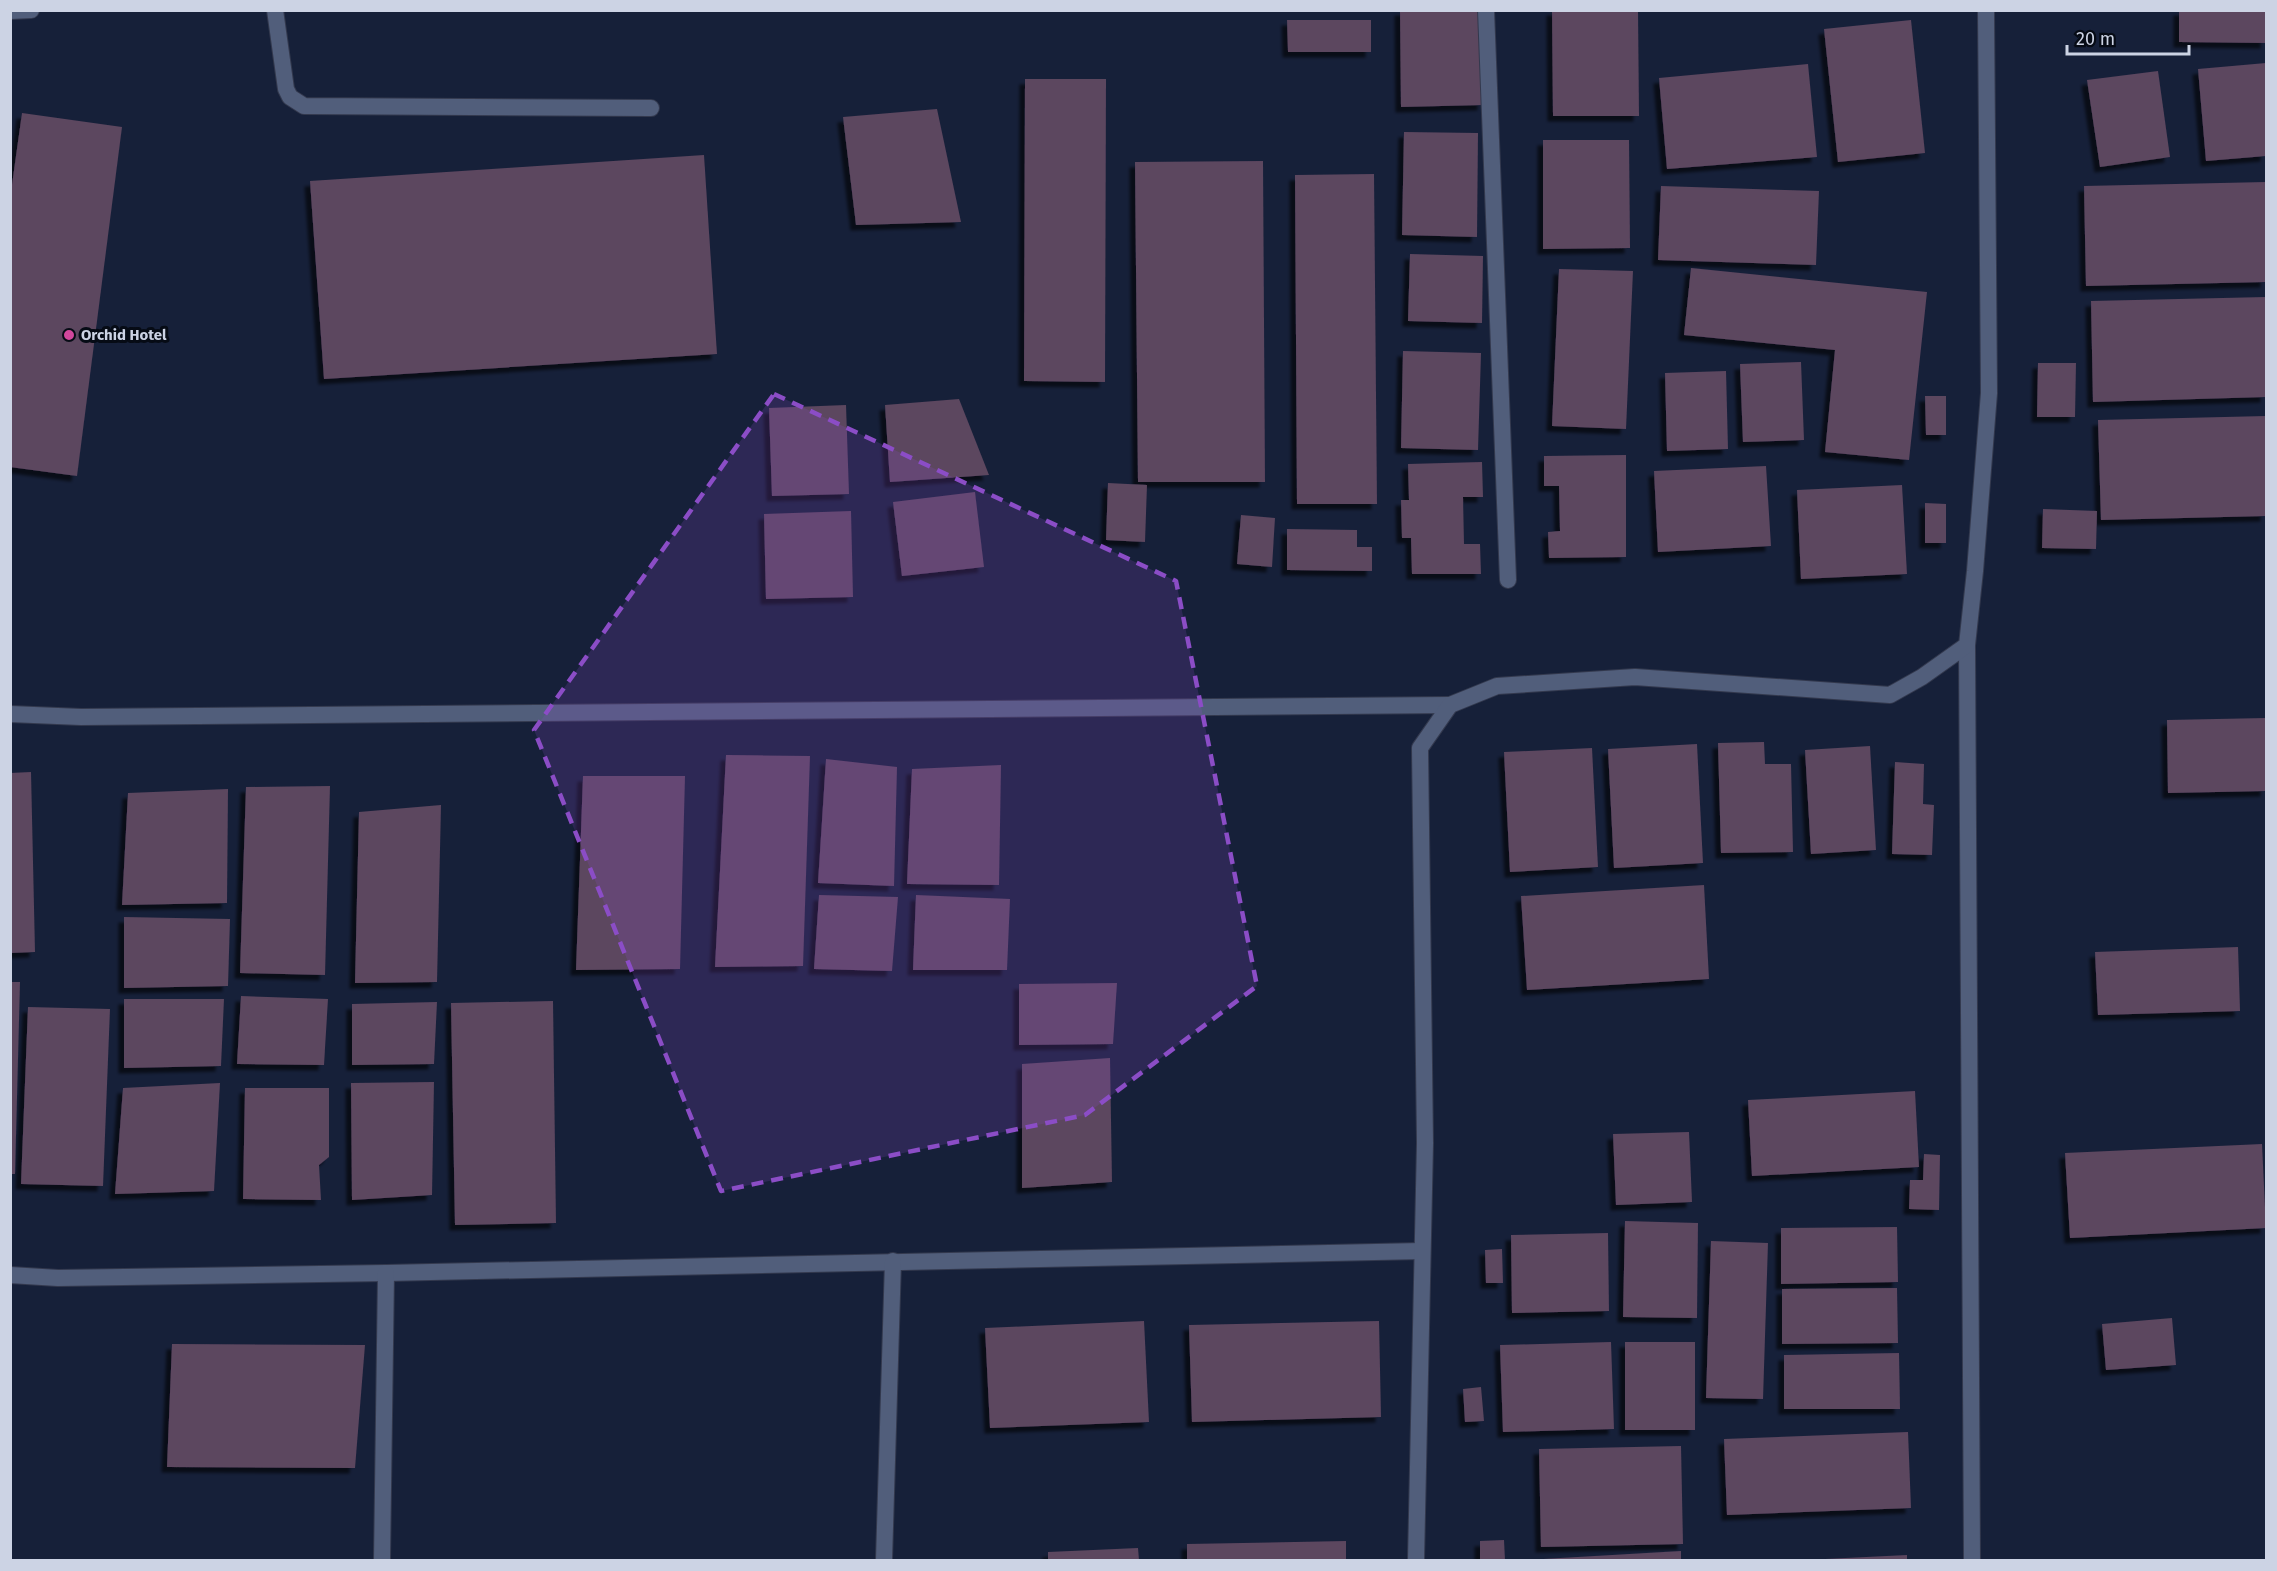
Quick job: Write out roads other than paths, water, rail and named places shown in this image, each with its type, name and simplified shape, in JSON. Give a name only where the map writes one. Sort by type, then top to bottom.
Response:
[{"type":"street","points":[[10,11],[31,10]]},
{"type":"street","points":[[275,10],[286,89],[290,97],[303,106],[651,108]]},
{"type":"street","points":[[1486,10],[1508,580]]},
{"type":"street","points":[[1972,1560],[1967,645],[1976,571],[1989,393],[1986,10]]},
{"type":"street","points":[[10,714],[93,717],[1450,705],[1497,686],[1635,677],[1890,695],[1922,677],[1967,645]]},
{"type":"street","points":[[1416,1560],[1425,1143],[1420,747],[1450,705]]},
{"type":"street","points":[[10,1275],[58,1278],[386,1273],[1422,1251]]},
{"type":"street","points":[[884,1560],[893,1261]]},
{"type":"street","points":[[382,1560],[386,1273]]},
{"type":"place","name":"Orchid Hotel","points":[[69,335]]}]
